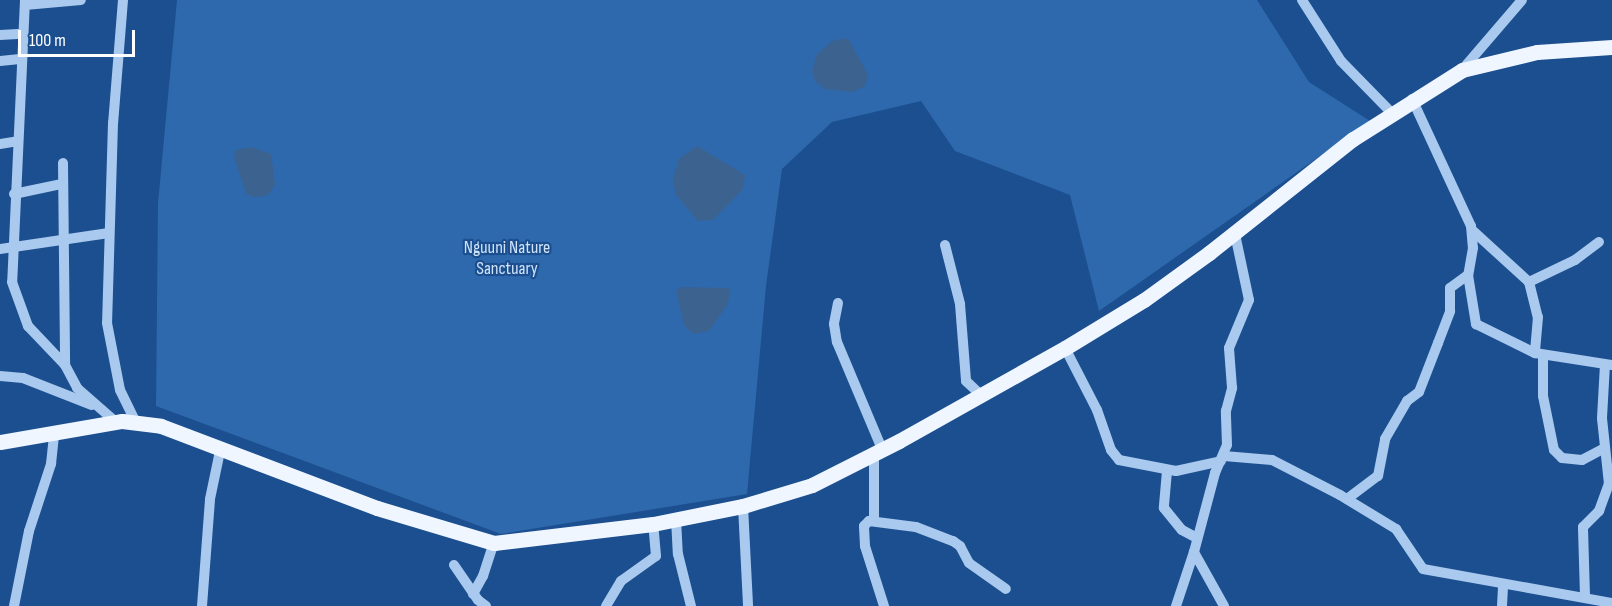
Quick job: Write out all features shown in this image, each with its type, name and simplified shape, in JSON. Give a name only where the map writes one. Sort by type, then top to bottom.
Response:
[{"type":"main road","points":[[0,442],[116,422],[135,421],[161,426],[220,451],[418,522],[494,543],[512,543],[652,524],[743,506],[800,490],[878,451],[1065,348],[1144,300],[1235,234],[1353,139],[1412,99],[1462,70],[1537,52],[1612,47]]},
{"type":"street","points":[[81,0],[25,3],[14,194],[12,248],[14,289],[28,326],[65,366],[76,388],[116,422]]},
{"type":"street","points":[[123,0],[109,233],[108,339],[120,390],[135,421]]},
{"type":"street","points":[[1302,0],[1341,61],[1392,114]]},
{"type":"street","points":[[1462,70],[1522,0]]},
{"type":"street","points":[[0,35],[22,34]]},
{"type":"street","points":[[0,61],[20,59]]},
{"type":"street","points":[[1412,99],[1441,166],[1462,202],[1472,230],[1468,275],[1473,316],[1478,327],[1539,354],[1609,365],[1608,489],[1599,511],[1584,522],[1582,535],[1585,596]]},
{"type":"street","points":[[0,144],[18,141]]},
{"type":"street","points":[[63,163],[65,366]]},
{"type":"street","points":[[14,194],[62,184]]},
{"type":"street","points":[[1472,230],[1529,282],[1538,317],[1543,396],[1554,450],[1562,458],[1582,460],[1607,441]]},
{"type":"street","points":[[0,249],[62,238],[109,233]]},
{"type":"street","points":[[1176,606],[1222,459],[1226,411],[1232,388],[1229,348],[1249,300],[1235,234]]},
{"type":"street","points":[[1529,282],[1575,260],[1599,242]]},
{"type":"street","points":[[945,245],[960,304],[966,381],[981,395]]},
{"type":"street","points":[[1347,499],[1378,476],[1385,439],[1406,402],[1419,392],[1438,343],[1450,311],[1450,288],[1468,275]]},
{"type":"street","points":[[838,303],[834,324],[837,342],[878,451],[874,521]]},
{"type":"street","points":[[1065,348],[1116,457],[1126,464],[1167,471],[1222,459],[1272,460],[1347,499],[1400,533],[1419,567],[1503,585],[1585,596],[1612,603]]},
{"type":"street","points":[[0,376],[24,378],[98,408]]},
{"type":"street","points":[[14,606],[29,531],[51,464],[54,433]]},
{"type":"street","points":[[202,606],[210,499],[220,451]]},
{"type":"street","points":[[1167,471],[1164,508],[1182,530],[1197,538]]},
{"type":"street","points":[[743,506],[748,606]]},
{"type":"street","points":[[676,519],[678,554],[691,606]]},
{"type":"street","points":[[884,606],[865,546],[864,526],[874,521],[916,526],[953,541],[969,563],[1006,589]]},
{"type":"street","points":[[606,606],[621,581],[656,556],[652,524]]},
{"type":"street","points":[[473,594],[483,576],[494,543]]},
{"type":"street","points":[[1194,552],[1224,606]]},
{"type":"street","points":[[454,565],[473,594],[486,606]]},
{"type":"street","points":[[1502,606],[1503,585]]},
{"type":"green space","name":"Nguuni Nature Sanctuary","points":[[177,0],[1257,0],[1309,82],[1370,121],[1099,311],[1070,195],[955,151],[921,101],[832,122],[782,169],[766,286],[747,494],[501,534],[156,406],[158,203]]},
{"type":"shaded area","points":[[848,38],[868,75],[865,86],[852,92],[825,89],[815,81],[812,71],[817,54],[832,41]]},
{"type":"shaded area","points":[[697,146],[745,175],[743,189],[713,220],[698,221],[676,195],[673,180],[679,159]]},
{"type":"shaded area","points":[[251,147],[271,154],[275,185],[267,196],[253,197],[246,193],[234,157],[236,150]]},
{"type":"shaded area","points":[[681,287],[730,288],[728,304],[709,331],[693,334],[684,325],[676,291]]}]
